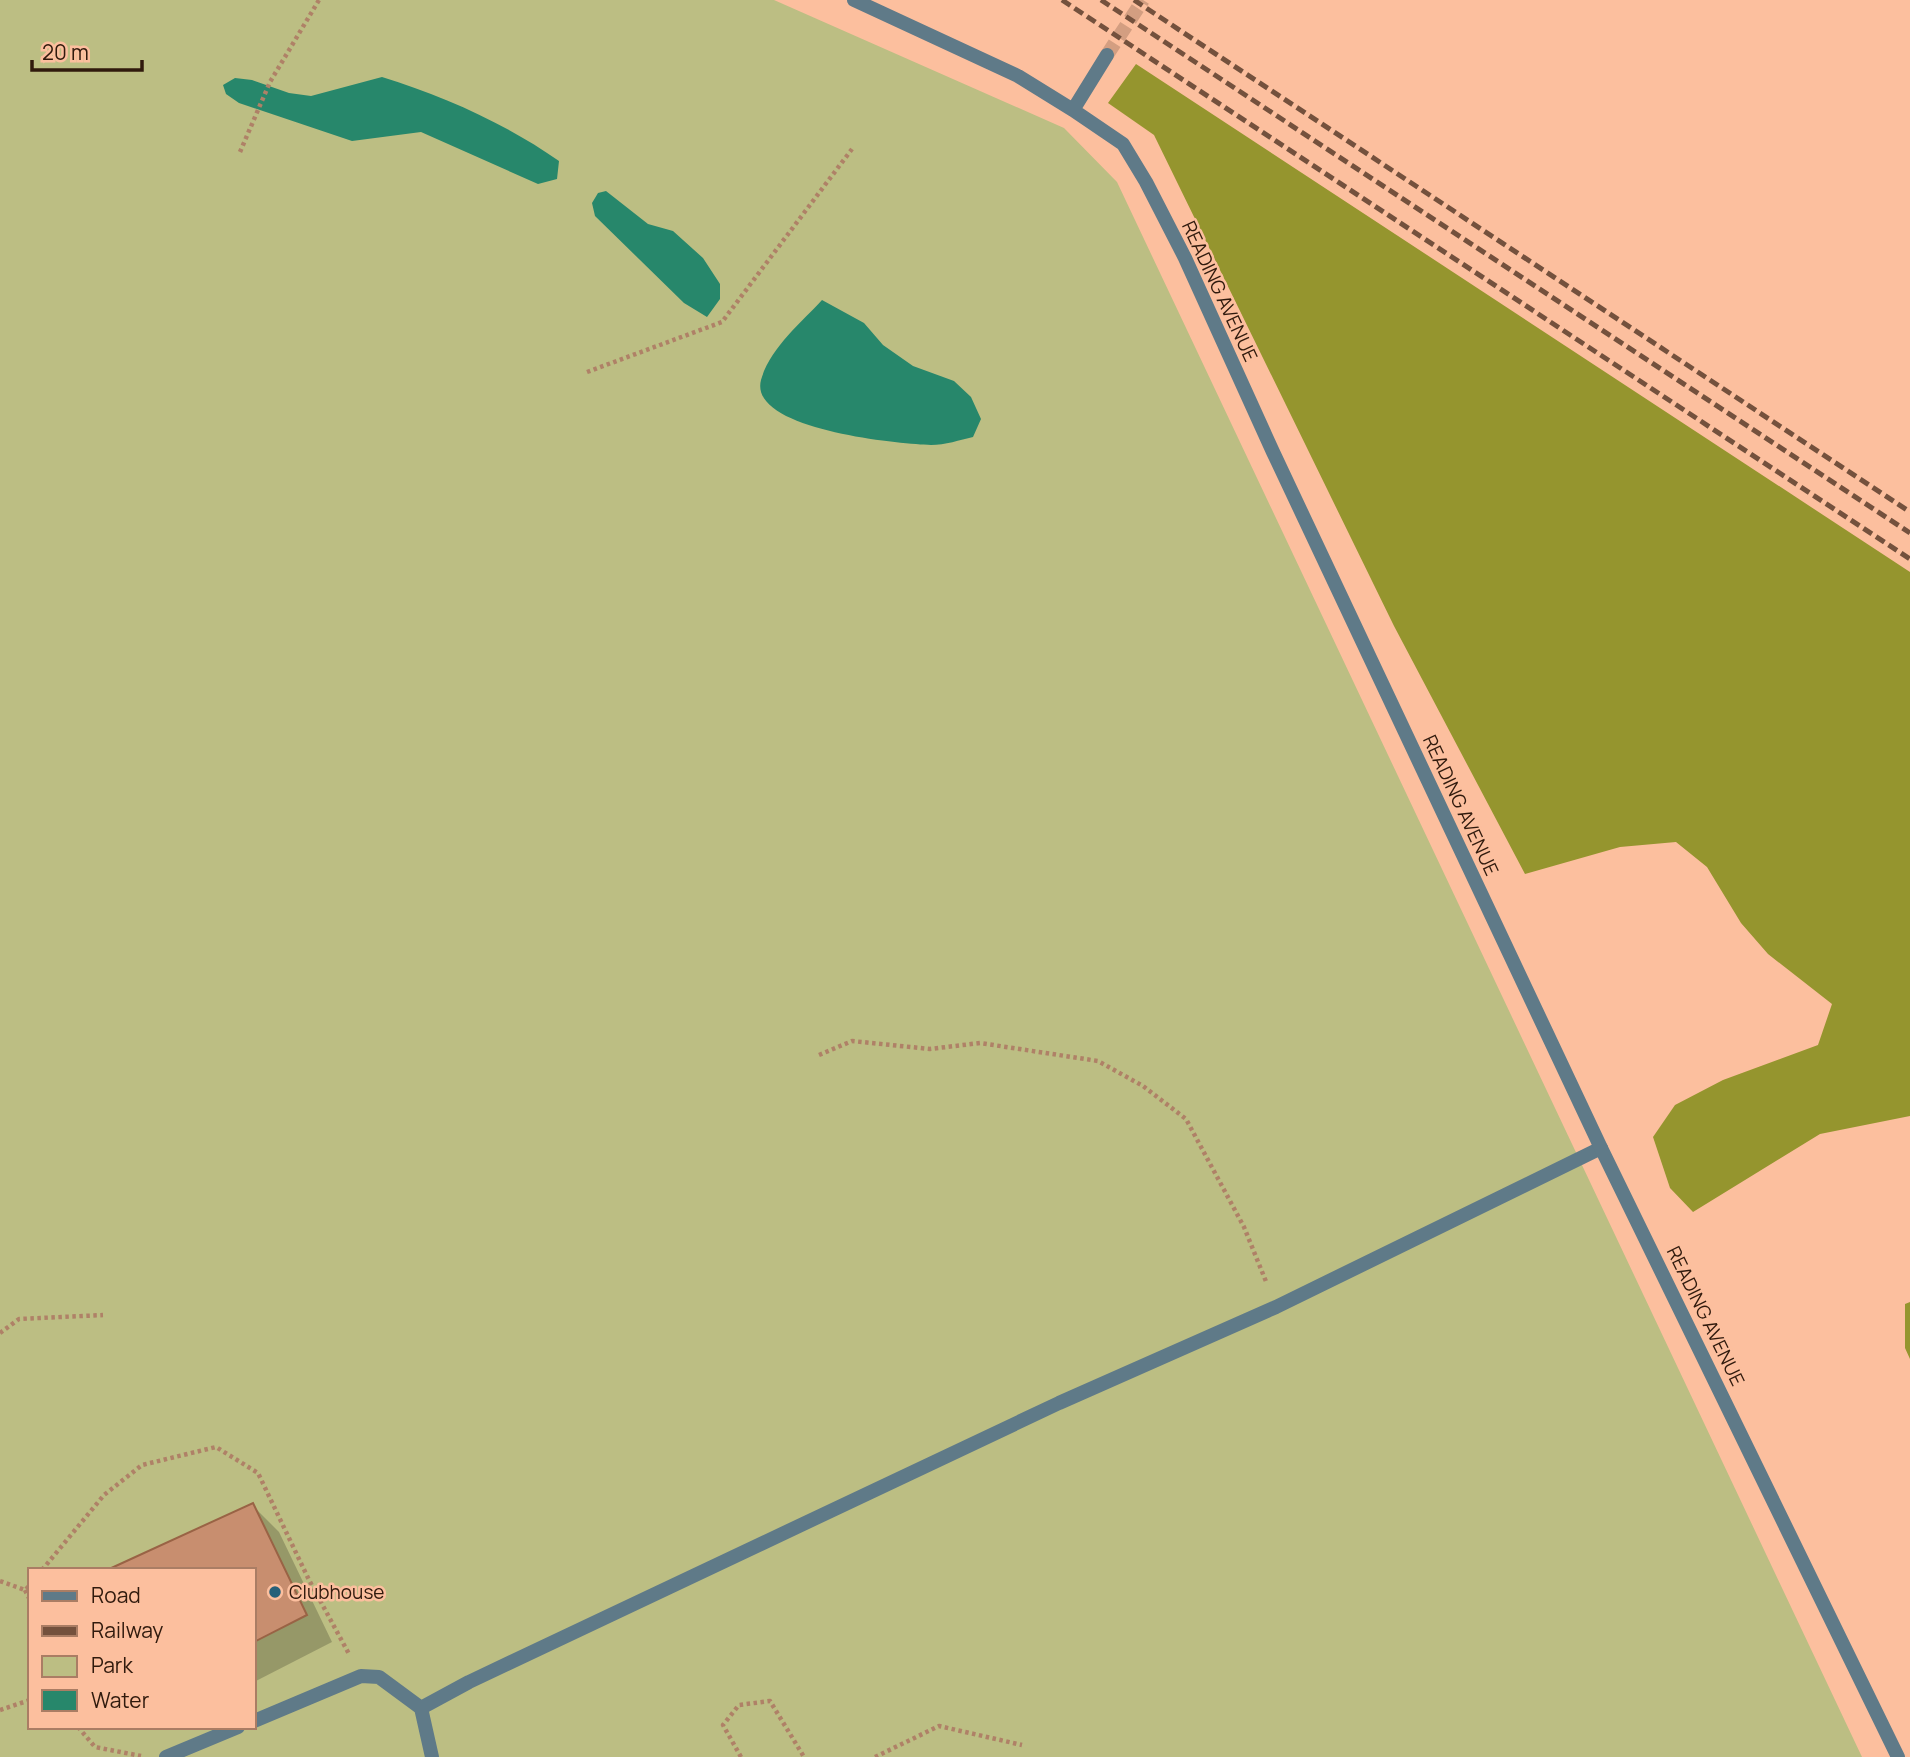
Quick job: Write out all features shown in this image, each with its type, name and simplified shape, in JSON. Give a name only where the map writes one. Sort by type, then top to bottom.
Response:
[{"type":"street","name":"READING AVENUE","points":[[854,0],[1018,76],[1122,144],[1185,258],[1273,452],[1601,1147],[1898,1757]]},
{"type":"street","points":[[1073,110],[1107,55]]},
{"type":"street","points":[[421,1708],[469,1682],[1059,1403],[1276,1307],[1601,1147]]},
{"type":"street","points":[[256,1720],[361,1676],[379,1677],[421,1708],[432,1757]]},
{"type":"street","points":[[166,1757],[233,1729]]},
{"type":"path","points":[[240,152],[270,82],[319,0]]},
{"type":"path","points":[[587,372],[722,322],[852,149]]},
{"type":"path","points":[[820,1055],[852,1041],[930,1049],[979,1043],[1098,1061],[1143,1086],[1186,1119],[1244,1227],[1276,1307]]},
{"type":"path","points":[[0,1333],[19,1319],[103,1315]]},
{"type":"path","points":[[44,1568],[104,1496],[142,1465],[216,1447],[257,1473],[309,1580],[361,1676]]},
{"type":"path","points":[[0,1581],[25,1590],[28,1596]]},
{"type":"path","points":[[25,1590],[28,1587]]},
{"type":"path","points":[[0,1710],[28,1701]]},
{"type":"path","points":[[741,1757],[723,1725],[739,1705],[770,1701],[804,1757]]},
{"type":"path","points":[[875,1757],[939,1726],[1022,1745]]},
{"type":"path","points":[[80,1729],[95,1747],[147,1757]]},
{"type":"green space","points":[[0,0],[774,0],[1064,128],[1117,182],[1862,1757],[0,1757]]},
{"type":"shaded area","points":[[1136,64],[1910,572],[1910,1116],[1820,1134],[1693,1212],[1670,1188],[1653,1137],[1675,1105],[1723,1080],[1818,1045],[1832,1004],[1768,954],[1741,923],[1707,867],[1676,842],[1620,847],[1525,874],[1394,626],[1154,135],[1108,103]]},
{"type":"shaded area","points":[[1910,1302],[1910,1359],[1905,1348],[1905,1304]]},
{"type":"water","points":[[382,77],[451,102],[518,135],[559,161],[557,179],[538,184],[421,132],[352,141],[239,103],[226,94],[223,85],[235,78],[252,80],[289,93],[311,96]]},
{"type":"water","points":[[606,191],[648,224],[673,231],[703,258],[720,284],[720,299],[707,317],[684,303],[595,216],[592,203],[598,193]]},
{"type":"water","points":[[822,300],[864,323],[883,345],[913,366],[954,381],[971,397],[981,419],[973,437],[936,445],[889,441],[829,431],[778,411],[763,397],[761,380],[765,368],[787,337]]},
{"type":"building","name":"Clubhouse","points":[[253,1503],[307,1615],[256,1641],[256,1568],[111,1568]]},
{"type":"tunnel","points":[[1107,55],[1143,0]]},
{"type":"railway","points":[[1062,0],[1910,559]]},
{"type":"railway","points":[[1101,0],[1910,533]]},
{"type":"railway","points":[[1134,0],[1910,512]]},
{"type":"place","name":"Clubhouse","points":[[275,1592]]}]
